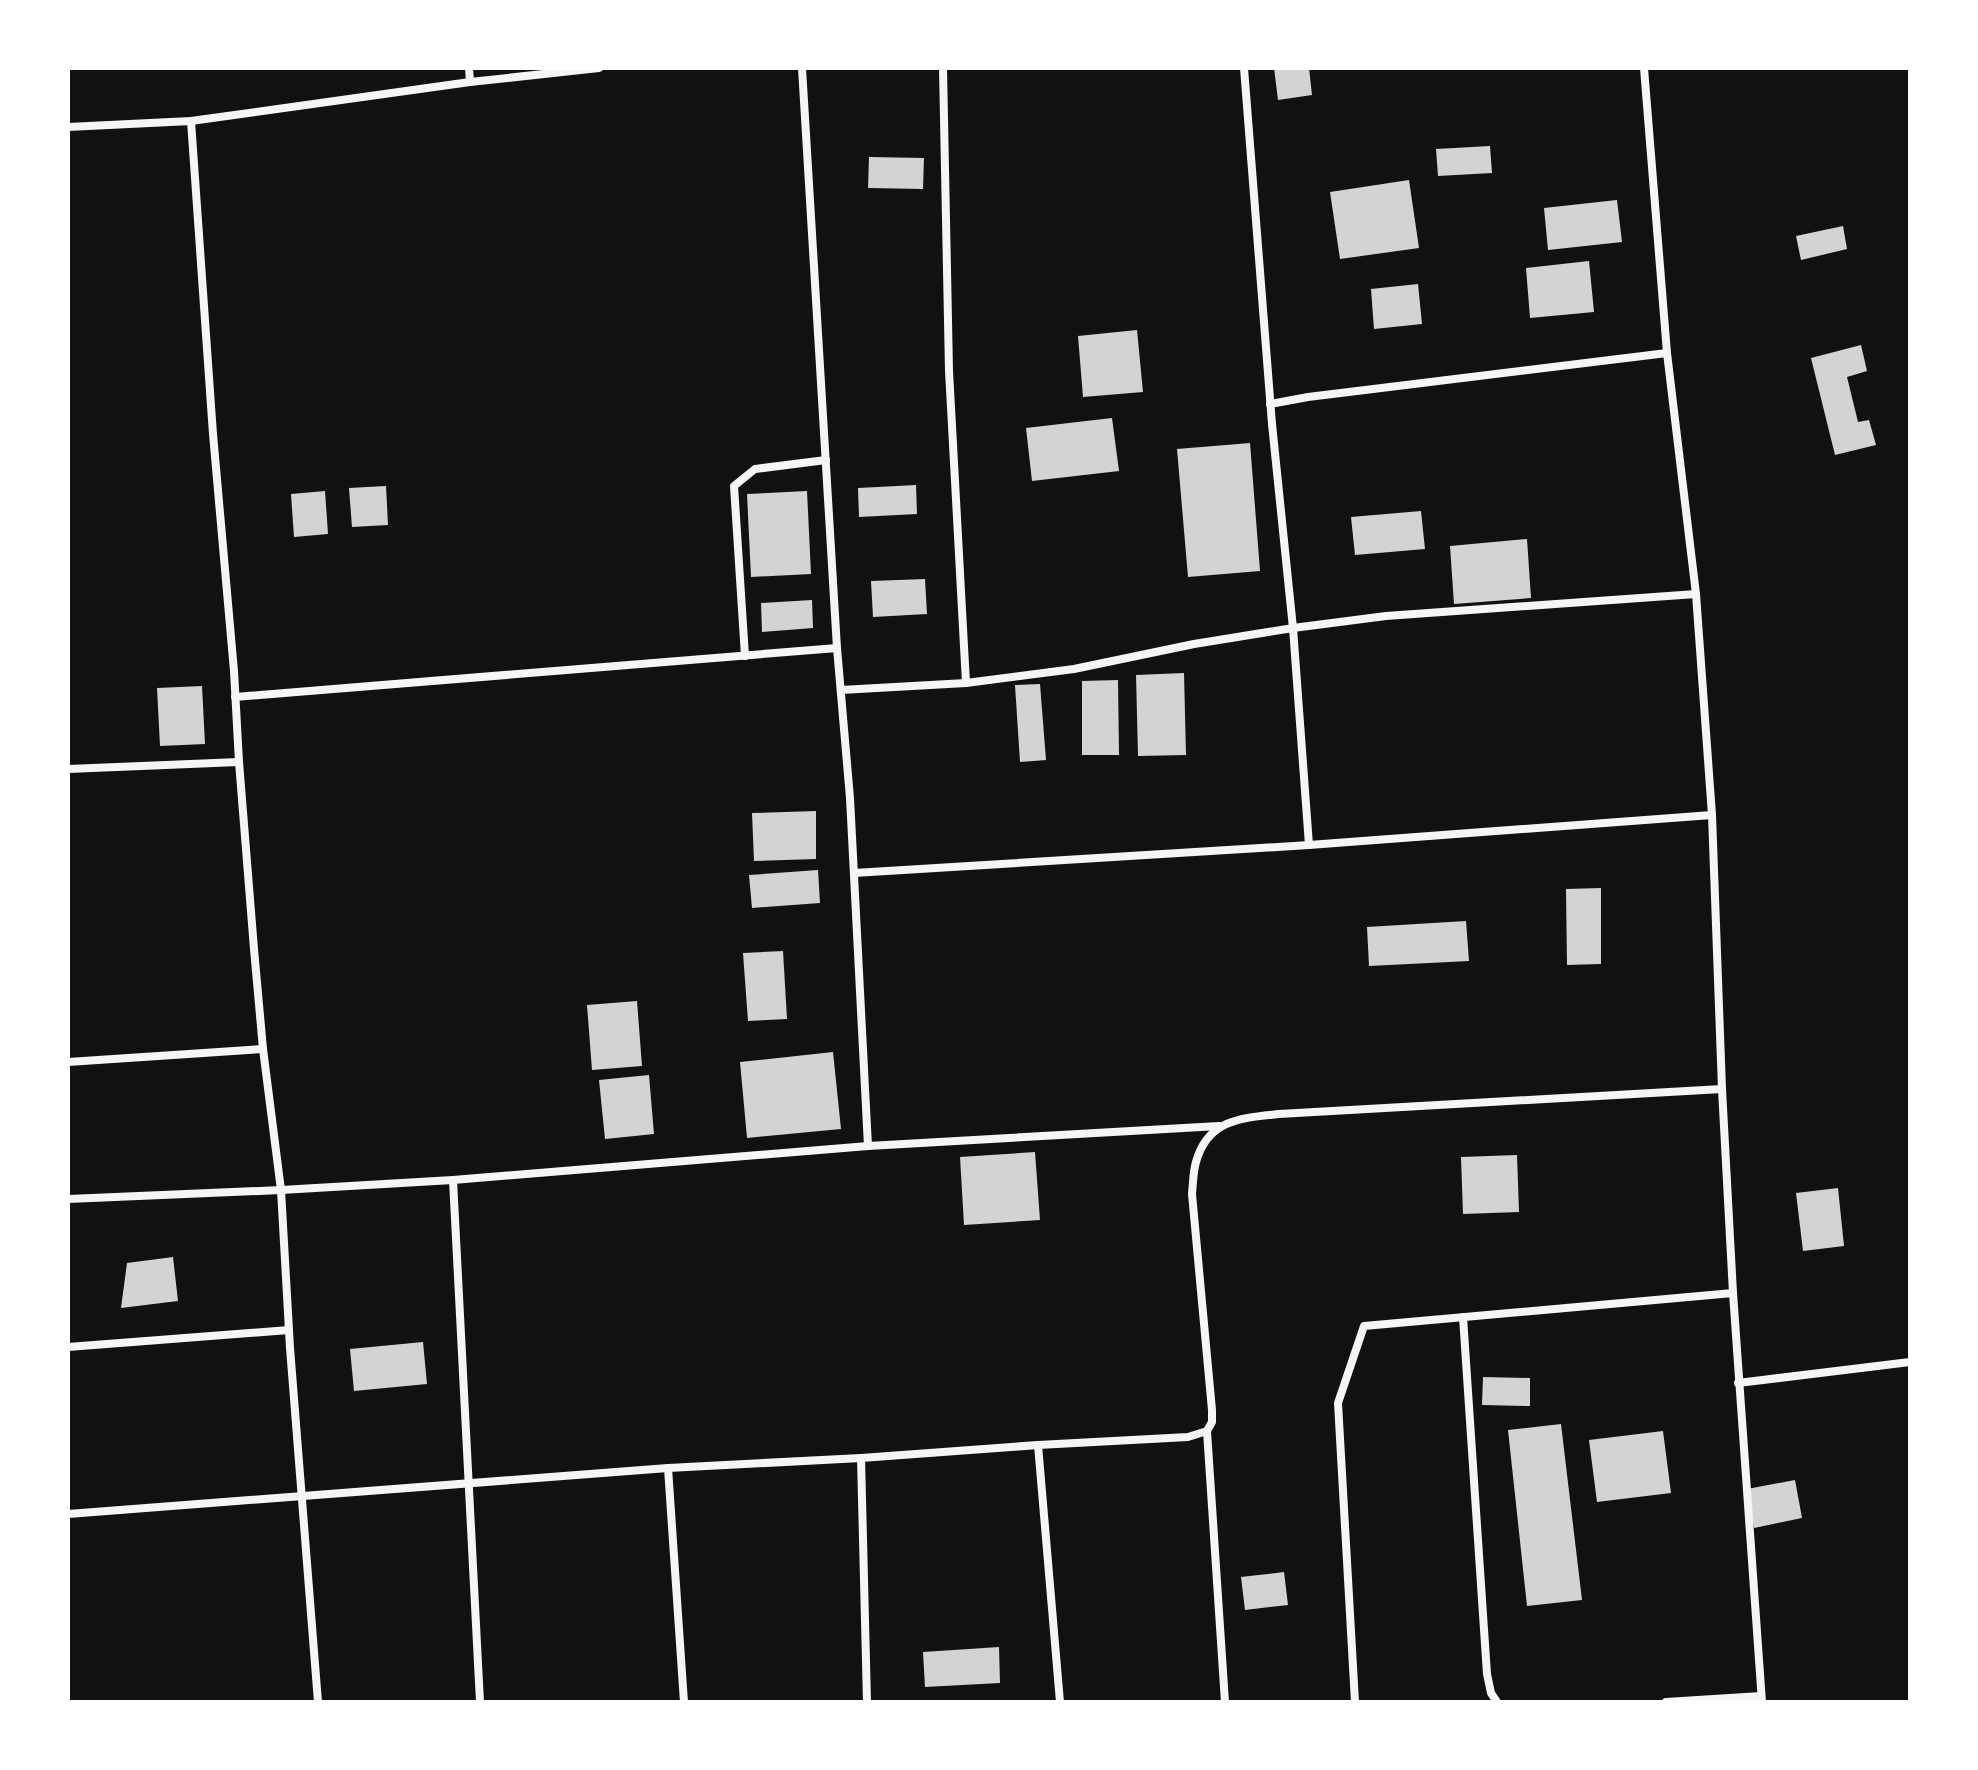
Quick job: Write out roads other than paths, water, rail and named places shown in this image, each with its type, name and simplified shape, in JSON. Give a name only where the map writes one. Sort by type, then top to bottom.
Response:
[{"type":"street","points":[[469,68],[470,82]]},
{"type":"street","points":[[68,127],[191,121],[470,82],[599,68]]},
{"type":"street","points":[[802,68],[837,648],[854,873],[868,1146]]},
{"type":"street","points":[[943,68],[949,371],[966,683]]},
{"type":"street","points":[[1244,68],[1309,845]]},
{"type":"street","points":[[1644,68],[1667,353],[1696,594],[1712,815],[1733,1293],[1761,1699],[1666,1702]]},
{"type":"street","points":[[191,121],[263,1049],[281,1190],[318,1702]]},
{"type":"street","points":[[1270,404],[1667,353]]},
{"type":"street","points":[[745,656],[734,486],[755,469],[826,460]]},
{"type":"street","points":[[841,690],[966,683],[1074,669],[1194,644],[1386,616],[1696,594]]},
{"type":"street","points":[[235,697],[837,648]]},
{"type":"street","points":[[68,769],[239,762]]},
{"type":"street","points":[[854,873],[1309,845],[1712,815]]},
{"type":"street","points":[[68,1062],[263,1049]]},
{"type":"street","points":[[68,1199],[453,1180],[868,1146],[1220,1126],[1241,1118],[1279,1114],[1722,1089]]},
{"type":"street","points":[[1220,1126],[1204,1143],[1195,1163],[1192,1194],[1212,1410],[1212,1422],[1207,1431],[1225,1702]]},
{"type":"street","points":[[453,1180],[480,1702]]},
{"type":"street","points":[[1355,1702],[1338,1403],[1364,1326],[1733,1293]]},
{"type":"street","points":[[1463,1317],[1487,1674],[1491,1693],[1497,1702]]},
{"type":"street","points":[[68,1347],[289,1330]]},
{"type":"street","points":[[1738,1383],[1910,1362]]},
{"type":"street","points":[[68,1514],[668,1468],[1188,1437],[1207,1431]]},
{"type":"street","points":[[1038,1445],[1060,1702]]},
{"type":"street","points":[[861,1458],[867,1702]]},
{"type":"street","points":[[668,1468],[684,1702]]}]
